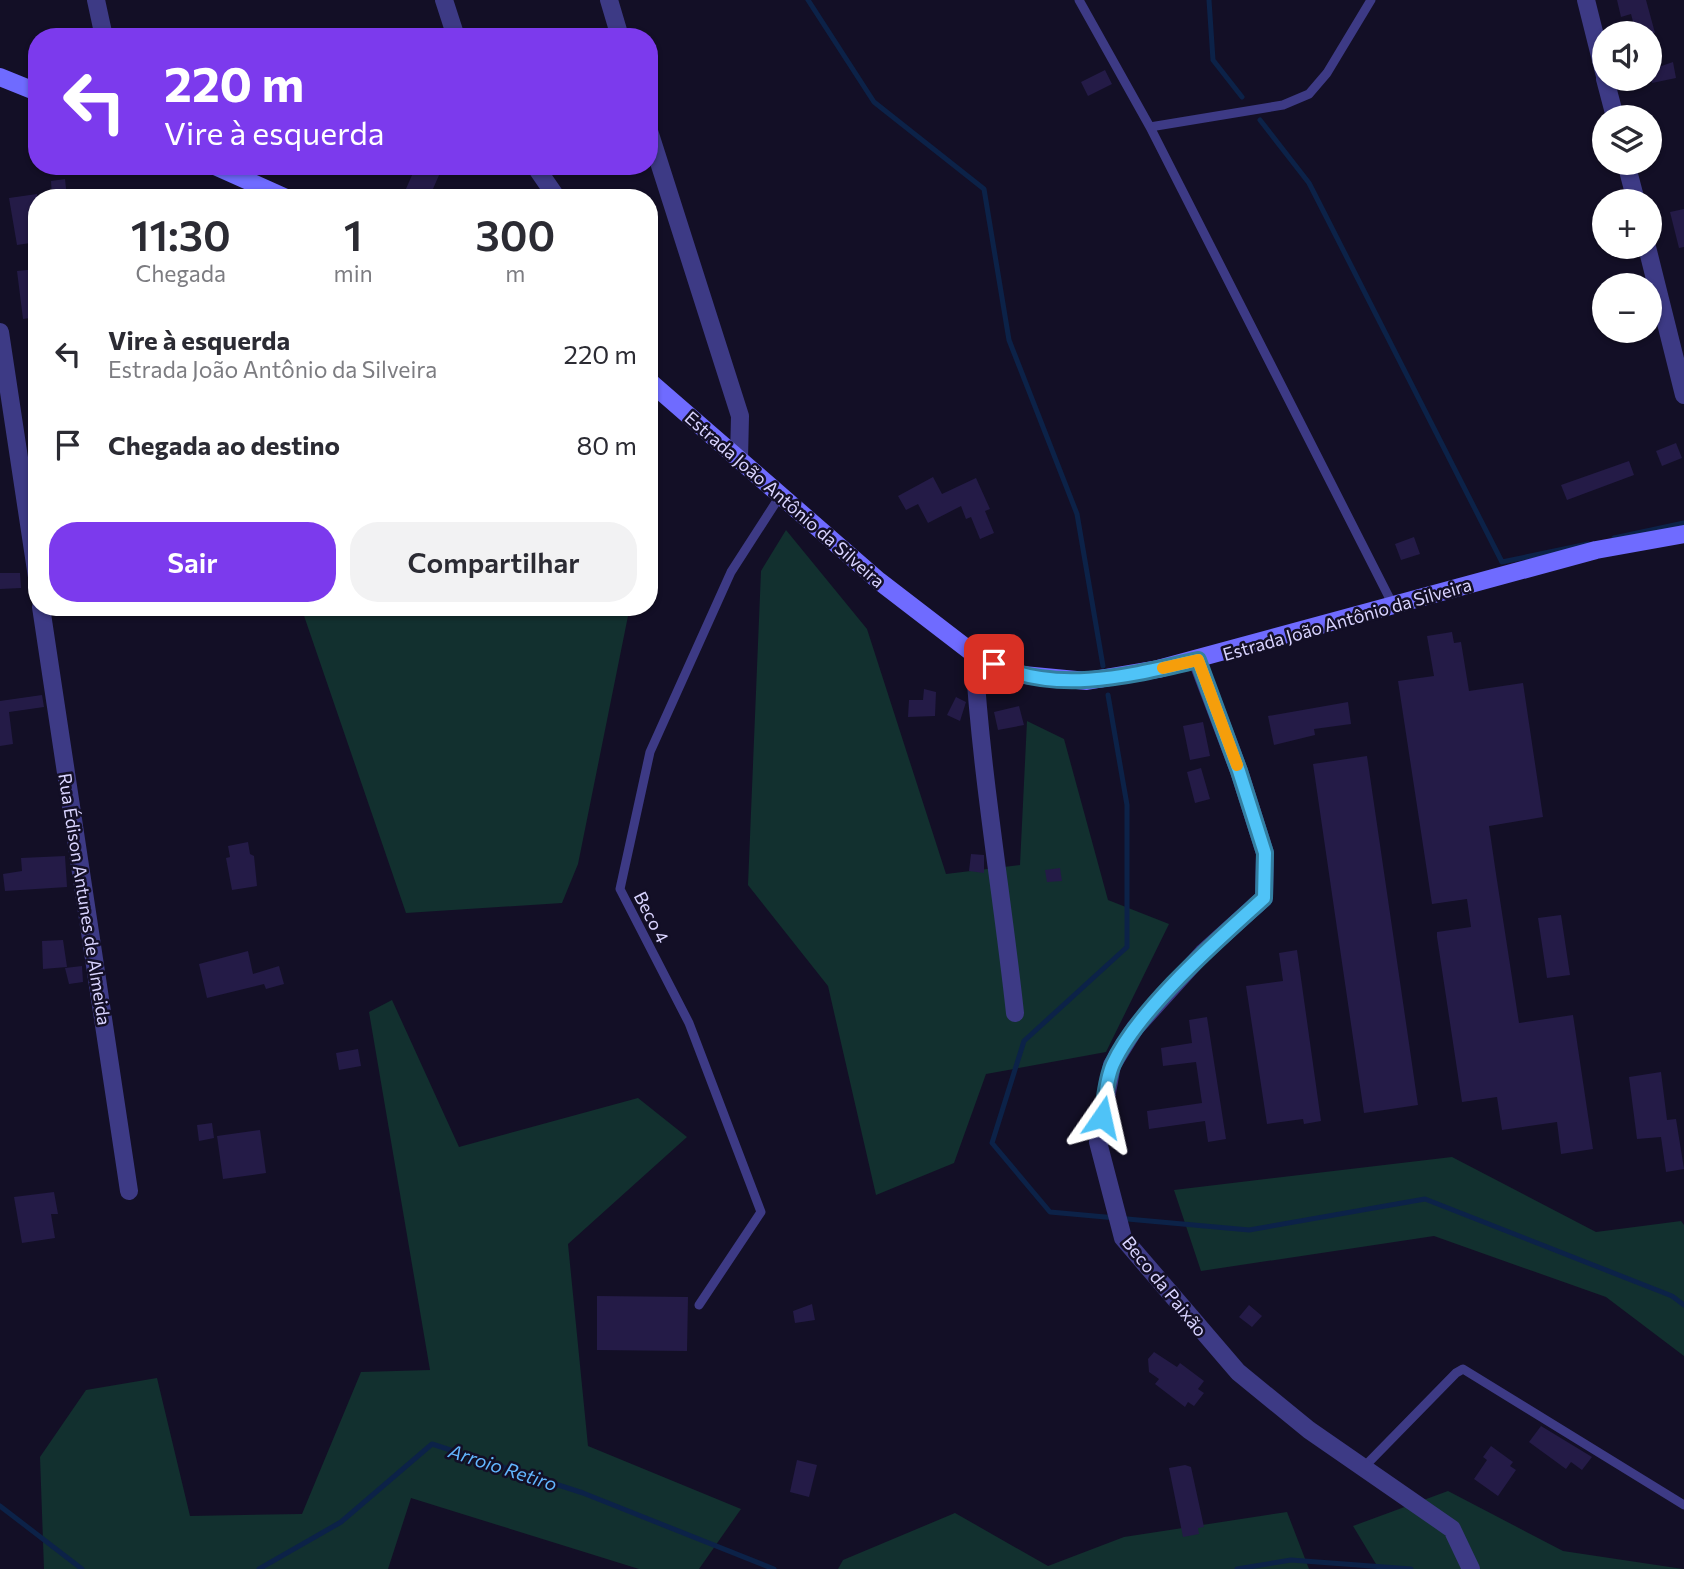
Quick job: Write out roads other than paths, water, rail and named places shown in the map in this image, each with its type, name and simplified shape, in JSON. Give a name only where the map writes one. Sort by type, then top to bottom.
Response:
[{"type":"main road","points":[[0,77],[28,88]]},
{"type":"main road","points":[[235,175],[266,189]]},
{"type":"main road","name":"Estrada João Antônio da Silveira","points":[[658,389],[879,582],[974,654],[1014,674],[1087,681],[1198,660],[1596,550],[1684,534]]},
{"type":"street","points":[[96,0],[102,28]]},
{"type":"street","points":[[444,0],[453,28]]},
{"type":"street","points":[[609,0],[617,28]]},
{"type":"street","points":[[1586,0],[1592,24]]},
{"type":"street","points":[[658,159],[740,416],[739,459]]},
{"type":"street","points":[[1650,259],[1684,395]]},
{"type":"street","points":[[0,332],[28,517]]},
{"type":"street","name":"Rua Édison Antunes de Almeida","points":[[42,616],[129,1191]]},
{"type":"street","points":[[974,654],[979,734],[997,852],[1016,1013]]},
{"type":"street","name":"Beco da Paixão","points":[[1198,660],[1239,771],[1265,853],[1264,898],[1203,953],[1135,1028],[1112,1065],[1098,1142],[1123,1238],[1237,1372],[1309,1430],[1452,1529],[1471,1569]]},
{"type":"lane","points":[[1079,0],[1150,127],[1393,605]]},
{"type":"lane","points":[[1150,127],[1283,105],[1309,94],[1327,73],[1371,0]]},
{"type":"lane","name":"Beco 4","points":[[699,1305],[761,1212],[689,1023],[620,889],[650,752],[730,572],[780,496]]},
{"type":"lane","points":[[1364,1467],[1456,1373],[1464,1369],[1684,1505]]},
{"type":"waterway","points":[[808,0],[874,102],[984,189],[1009,340],[1077,514],[1103,666]]},
{"type":"waterway","points":[[1209,0],[1213,60],[1242,97]]},
{"type":"waterway","points":[[1260,120],[1309,183],[1502,562],[1588,544]]},
{"type":"waterway","points":[[1614,538],[1684,523]]},
{"type":"waterway","points":[[1108,695],[1127,805],[1127,947],[1024,1041],[992,1143],[1050,1212],[1249,1230],[1425,1199],[1672,1296],[1684,1305]]},
{"type":"waterway","name":"Arroio Retiro","points":[[259,1569],[341,1522],[432,1444],[583,1493],[774,1569]]},
{"type":"waterway","name":"Arroio Retiro","points":[[0,1506],[82,1569]]},
{"type":"waterway","name":"Arroio Retiro","points":[[1237,1569],[1291,1560],[1411,1569]]}]
